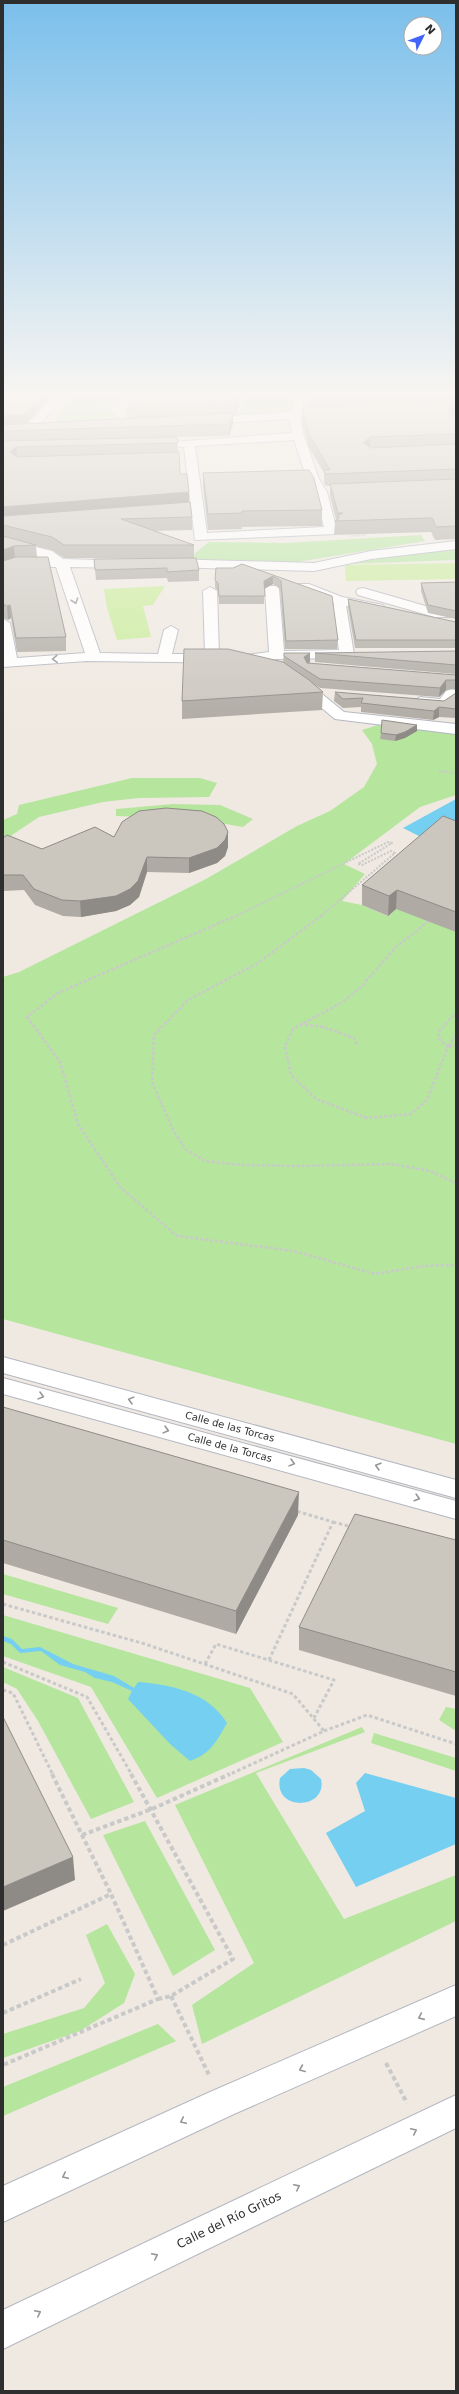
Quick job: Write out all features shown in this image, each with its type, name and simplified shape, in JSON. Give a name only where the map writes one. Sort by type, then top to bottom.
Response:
[{"type":"street","points":[[193,507],[193,510],[201,529],[200,537],[331,531],[325,507]]},
{"type":"street","points":[[3,543],[33,549],[47,554],[62,565],[94,657]]},
{"type":"street","points":[[157,563],[204,563],[262,567],[314,567],[385,553],[456,545]]},
{"type":"street","points":[[4,572],[12,561],[33,549]]},
{"type":"street","points":[[4,572],[31,563],[62,565],[141,564]]},
{"type":"street","points":[[262,567],[282,584],[338,600],[456,625]]},
{"type":"street","points":[[314,567],[316,579],[435,613],[456,613]]},
{"type":"street","points":[[277,655],[282,584]]},
{"type":"street","points":[[210,591],[212,658]]},
{"type":"street","points":[[252,661],[277,655],[354,654],[339,606]]},
{"type":"street","points":[[3,623],[7,663],[94,657],[212,658],[337,669]]},
{"type":"street","points":[[164,658],[171,630]]},
{"type":"street","points":[[252,661],[285,673],[315,693],[340,716],[448,715]]},
{"type":"street","points":[[315,693],[338,695]]},
{"type":"street","points":[[406,701],[448,715]]},
{"type":"street","name":"Calle de las Torcas","points":[[3,1365],[456,1489]]},
{"type":"street","name":"Calle de la Torcas","points":[[3,1386],[456,1510]]},
{"type":"street","points":[[3,2204],[222,2103],[456,2000]]},
{"type":"street","name":"Calle del Río Gritos","points":[[3,2330],[456,2111]]},
{"type":"path","points":[[439,771],[456,773]]},
{"type":"path","points":[[456,1184],[430,1171],[392,1164],[294,1166],[241,1165],[205,1161],[185,1149],[173,1130],[152,1082],[154,1036],[188,1000],[258,962],[309,926],[395,853],[391,851],[362,865],[358,864],[392,843],[388,842],[222,923],[58,993],[27,1017],[60,1062],[78,1124],[120,1187],[177,1236],[213,1238],[294,1251],[375,1274],[423,1266],[456,1265]]},
{"type":"path","points":[[428,921],[396,947],[360,988],[341,1003],[293,1028],[285,1046],[290,1075],[316,1099],[367,1118],[411,1114],[427,1100],[448,1047],[456,1035]]},
{"type":"path","points":[[448,1047],[438,1038],[439,1031],[456,1013]]},
{"type":"path","points":[[300,1024],[323,1027],[354,1038],[358,1046]]},
{"type":"path","points":[[448,1047],[456,1045]]},
{"type":"path","points":[[295,1511],[356,1529]]},
{"type":"path","points":[[268,1660],[333,1522]]},
{"type":"path","points":[[3,1604],[145,1644],[293,1694],[324,1731]]},
{"type":"path","points":[[205,1664],[216,1644],[334,1680],[314,1718]]},
{"type":"path","points":[[3,1662],[87,1697],[152,1809],[233,1959],[171,1996],[158,1999],[3,2065]]},
{"type":"path","points":[[3,1690],[12,1694],[111,1894],[158,1999]]},
{"type":"path","points":[[82,1835],[152,1809],[324,1731],[367,1715],[456,1744]]},
{"type":"path","points":[[3,1945],[111,1894]]},
{"type":"path","points":[[3,2013],[81,1979]]},
{"type":"path","points":[[171,1996],[222,2103]]},
{"type":"path","points":[[372,2038],[421,2128]]},
{"type":"green space","points":[[421,535],[425,541],[291,563],[193,559],[195,553],[209,542],[285,543]]},
{"type":"green space","points":[[456,547],[456,560],[349,564],[422,549]]},
{"type":"green space","points":[[456,563],[456,579],[346,581],[345,565]]},
{"type":"green space","points":[[165,586],[153,605],[143,606],[151,637],[117,640],[107,608],[104,589]]},
{"type":"green space","points":[[378,725],[456,734],[456,795],[420,807],[344,864],[365,874],[342,901],[362,905],[387,916],[396,909],[456,931],[456,1444],[3,1319],[3,977],[19,972],[206,879],[297,826],[330,811],[364,787],[377,764],[372,744],[362,730]]},
{"type":"green space","points":[[132,778],[200,778],[217,783],[209,797],[139,798],[103,802],[39,817],[3,841],[3,820],[17,814],[19,805]]},
{"type":"green space","points":[[173,804],[220,805],[253,819],[243,827],[196,819],[116,816],[116,809]]},
{"type":"green space","points":[[3,1574],[118,1608],[108,1624],[3,1594]]},
{"type":"green space","points":[[3,1615],[250,1688],[283,1742],[157,1798],[91,1687],[3,1656]]},
{"type":"green space","points":[[3,1667],[78,1698],[134,1802],[91,1819],[38,1721],[17,1689],[3,1682]]},
{"type":"green space","points":[[446,1707],[456,1709],[456,1731],[439,1720]]},
{"type":"green space","points":[[362,1727],[365,1732],[256,1773],[344,1919],[456,1875],[456,1921],[202,2044],[192,2005],[254,1963],[175,1805]]},
{"type":"green space","points":[[374,1733],[456,1758],[456,1771],[371,1743]]},
{"type":"green space","points":[[145,1821],[215,1950],[173,1976],[103,1835]]},
{"type":"green space","points":[[107,1924],[135,1974],[124,2003],[80,2031],[3,2058],[3,2034],[84,2008],[105,1983],[86,1935]]},
{"type":"green space","points":[[158,2024],[176,2041],[3,2116],[3,2087]]},
{"type":"water","points":[[456,799],[456,840],[423,838],[403,828]]},
{"type":"water","points":[[3,1636],[12,1639],[22,1649],[40,1647],[73,1664],[114,1676],[134,1688],[138,1682],[164,1685],[188,1692],[210,1704],[219,1712],[227,1723],[208,1751],[190,1761],[170,1744],[128,1699],[132,1691],[112,1682],[95,1678],[85,1672],[60,1665],[41,1651],[20,1653],[11,1644],[3,1641]]},
{"type":"water","points":[[304,1768],[311,1770],[321,1779],[321,1789],[317,1797],[300,1803],[284,1797],[280,1789],[280,1778],[290,1769]]},
{"type":"water","points":[[365,1773],[456,1798],[456,1844],[356,1887],[326,1833],[365,1811],[356,1783]]},
{"type":"building","points":[[127,507],[191,507],[192,517],[121,519],[194,545],[64,545],[52,537],[3,525],[3,516]]},
{"type":"building","points":[[207,507],[321,507],[322,510],[242,511],[243,513],[208,514]]},
{"type":"building","points":[[336,507],[456,507],[456,526],[436,527],[432,518],[335,521],[339,518],[338,515],[343,513],[338,513]]},
{"type":"building","points":[[3,536],[36,545],[14,546],[3,550]]},
{"type":"building","points":[[16,557],[48,557],[66,637],[16,638],[10,605],[7,606],[3,604],[3,561]]},
{"type":"building","points":[[196,558],[199,570],[167,572],[167,568],[95,570],[94,559]]},
{"type":"building","points":[[242,564],[332,596],[338,640],[286,641],[281,581],[273,576],[264,581],[265,596],[219,596],[218,583],[215,580],[216,568],[233,568]]},
{"type":"building","points":[[456,582],[456,611],[428,605],[421,583]]},
{"type":"building","points":[[348,599],[456,622],[456,640],[356,640]]},
{"type":"building","points":[[184,649],[228,649],[283,662],[323,692],[182,701]]},
{"type":"building","points":[[456,651],[456,665],[315,653]]},
{"type":"building","points":[[284,653],[310,653],[304,657],[307,663],[456,675],[456,680],[446,680],[440,688],[320,679],[284,656]]},
{"type":"building","points":[[335,692],[444,701],[456,693],[456,709],[439,707],[434,711],[361,703],[363,698],[343,699]]},
{"type":"building","points":[[382,720],[417,725],[396,735],[381,733]]},
{"type":"building","points":[[166,808],[202,811],[216,817],[224,824],[228,832],[225,840],[217,848],[189,858],[147,857],[138,881],[130,889],[116,896],[80,901],[62,900],[34,889],[23,875],[3,875],[3,838],[7,835],[42,849],[95,827],[114,837],[122,822],[139,811]]},
{"type":"building","points":[[443,816],[456,821],[456,912],[397,890],[389,896],[362,885]]},
{"type":"building","points":[[3,1407],[299,1492],[236,1611],[3,1540]]},
{"type":"building","points":[[355,1514],[456,1540],[456,1672],[299,1627]]},
{"type":"building","points":[[3,1717],[73,1857],[3,1887]]}]
